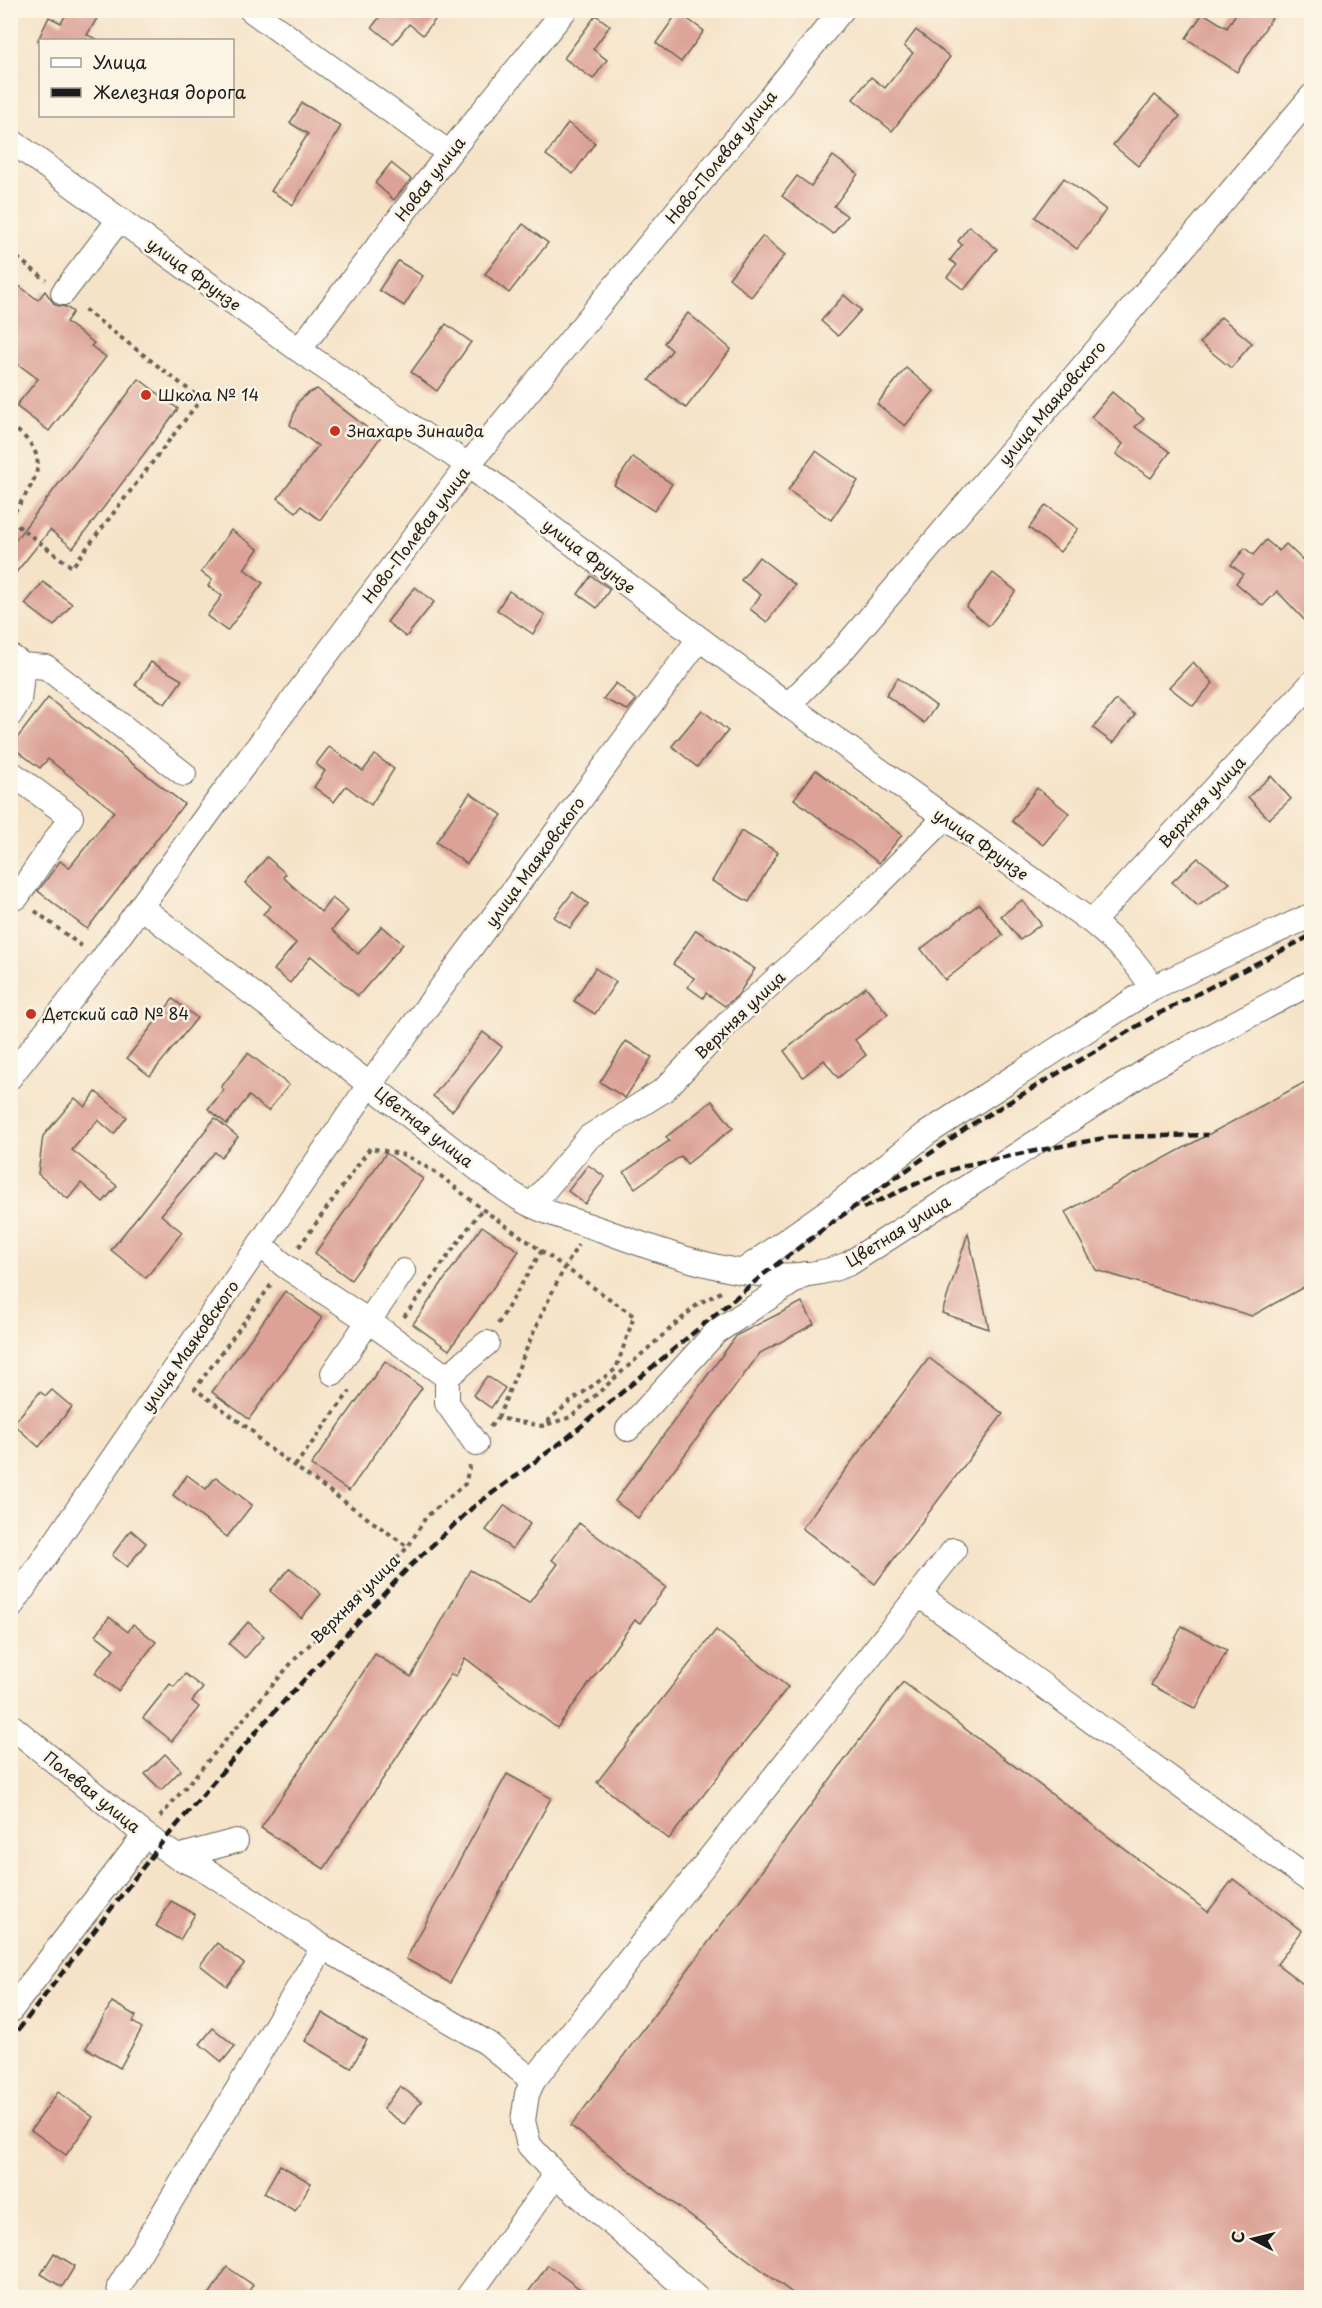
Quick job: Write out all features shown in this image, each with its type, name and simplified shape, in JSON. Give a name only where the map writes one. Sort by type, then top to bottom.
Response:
[{"type":"street","points":[[251,10],[449,153]]},
{"type":"street","name":"Новая улица","points":[[298,350],[449,153],[566,10]]},
{"type":"street","name":"Ново-Полевая улица","points":[[10,1077],[101,961],[468,465],[842,10]]},
{"type":"street","name":"улица Маяковского","points":[[788,705],[840,652],[1311,96]]},
{"type":"street","name":"улица Фрунзе","points":[[10,140],[298,350],[468,465],[788,705],[1092,922],[1117,943],[1142,971],[1152,988]]},
{"type":"street","points":[[63,293],[119,219]]},
{"type":"street","name":"улица Маяковского","points":[[13,1596],[370,1084],[699,639]]},
{"type":"street","points":[[10,715],[19,701],[17,661],[46,667],[184,774]]},
{"type":"street","name":"Верхняя улица","points":[[1092,922],[1311,683]]},
{"type":"street","points":[[10,772],[71,817],[14,895]]},
{"type":"street","name":"Верхняя улица","points":[[532,1205],[588,1137],[664,1090],[730,1021],[861,902],[945,818]]},
{"type":"street","points":[[141,907],[370,1084]]},
{"type":"street","points":[[743,1271],[839,1203],[926,1134],[1152,988],[1311,915]]},
{"type":"street","name":"Цветная улица","points":[[370,1084],[490,1179],[532,1205],[668,1254],[743,1271],[764,1274],[805,1274],[833,1270],[850,1263],[1149,1069],[1311,982]]},
{"type":"street","points":[[260,1244],[285,1266],[368,1320],[447,1377]]},
{"type":"street","points":[[333,1373],[403,1271]]},
{"type":"street","points":[[628,1429],[716,1332],[805,1274]]},
{"type":"street","points":[[476,1444],[447,1403],[447,1377],[487,1343]]},
{"type":"street","points":[[697,2298],[556,2175],[529,2145],[523,2121],[527,2094],[533,2081],[954,1550]]},
{"type":"street","points":[[919,1595],[1311,1882]]},
{"type":"street","name":"Полевая улица","points":[[10,1725],[145,1835],[177,1857],[209,1872],[323,1947],[488,2043],[533,2081]]},
{"type":"street","points":[[10,2011],[145,1835]]},
{"type":"street","points":[[177,1857],[236,1841]]},
{"type":"street","points":[[119,2287],[323,1947]]},
{"type":"street","points":[[467,2298],[556,2175]]},
{"type":"path","points":[[10,252],[201,399],[72,567],[10,520],[32,484],[38,465],[37,452],[31,443],[10,425]]},
{"type":"path","points":[[14,895],[101,961]]},
{"type":"path","points":[[370,1148],[405,1155],[437,1173],[482,1209],[634,1316],[616,1369],[570,1402],[542,1426]]},
{"type":"path","name":"Верхняя улица","points":[[145,1835],[294,1660],[408,1547],[426,1518],[465,1484],[476,1444],[498,1418],[565,1266],[588,1226]]},
{"type":"path","points":[[487,1343],[542,1250]]},
{"type":"path","points":[[498,1418],[542,1426],[572,1417],[698,1304],[724,1290],[743,1271]]},
{"type":"path","points":[[195,1389],[252,1431],[262,1443],[408,1547]]},
{"type":"building","points":[[69,10],[102,10],[87,35],[97,39],[38,40],[49,17],[61,23]]},
{"type":"building","points":[[385,10],[443,10],[423,35],[409,24],[393,44],[372,27]]},
{"type":"building","points":[[1238,10],[1277,10],[1237,72],[1186,38],[1203,13],[1227,28]]},
{"type":"building","points":[[678,12],[704,31],[681,62],[656,43]]},
{"type":"building","points":[[596,15],[610,26],[593,49],[607,60],[593,79],[564,58]]},
{"type":"building","points":[[916,30],[950,57],[892,131],[853,99],[871,77],[885,88],[913,53],[904,46]]},
{"type":"building","points":[[1155,95],[1180,116],[1138,166],[1113,145]]},
{"type":"building","points":[[302,103],[341,126],[293,205],[271,191],[308,134],[290,123]]},
{"type":"building","points":[[568,123],[595,143],[573,174],[546,155]]},
{"type":"building","points":[[833,156],[858,174],[834,206],[847,216],[833,234],[782,196],[797,176],[811,186]]},
{"type":"building","points":[[391,163],[411,179],[394,200],[375,183]]},
{"type":"building","points":[[1064,178],[1106,210],[1077,249],[1035,217]]},
{"type":"building","points":[[523,224],[548,243],[509,293],[485,274]]},
{"type":"building","points":[[969,226],[997,249],[964,290],[947,277],[957,265],[950,260],[962,245],[958,241]]},
{"type":"building","points":[[763,236],[785,255],[751,297],[729,278]]},
{"type":"building","points":[[398,261],[423,276],[404,306],[379,290]]},
{"type":"building","points":[[10,279],[38,300],[45,291],[55,305],[66,307],[73,312],[66,322],[94,343],[91,346],[106,357],[49,431],[16,406],[38,379],[10,358]]},
{"type":"building","points":[[844,295],[861,310],[838,336],[821,321]]},
{"type":"building","points":[[688,313],[731,349],[686,408],[649,380],[672,350],[664,343]]},
{"type":"building","points":[[1221,317],[1252,343],[1231,368],[1200,343]]},
{"type":"building","points":[[446,324],[471,342],[437,391],[411,372]]},
{"type":"building","points":[[906,368],[934,391],[905,426],[877,404]]},
{"type":"building","points":[[139,379],[178,409],[73,548],[50,530],[10,580],[10,547]]},
{"type":"building","points":[[317,389],[380,438],[320,520],[301,506],[296,512],[278,498],[318,446],[290,425],[298,402]]},
{"type":"building","points":[[1112,392],[1144,419],[1135,427],[1170,452],[1151,478],[1116,454],[1123,444],[1091,417]]},
{"type":"building","points":[[816,451],[858,481],[831,520],[788,490]]},
{"type":"building","points":[[633,457],[672,484],[654,511],[614,485]]},
{"type":"building","points":[[1046,505],[1078,529],[1060,552],[1029,528]]},
{"type":"building","points":[[231,530],[258,549],[244,569],[263,583],[227,631],[207,616],[222,596],[208,586],[212,580],[201,572]]},
{"type":"building","points":[[1266,540],[1279,551],[1286,544],[1311,568],[1311,627],[1277,591],[1263,606],[1236,583],[1243,574],[1231,565],[1245,548],[1253,555]]},
{"type":"building","points":[[759,557],[795,585],[767,622],[750,609],[761,595],[741,580]]},
{"type":"building","points":[[993,573],[1016,591],[989,626],[966,607]]},
{"type":"building","points":[[591,576],[610,589],[597,608],[578,594]]},
{"type":"building","points":[[43,582],[72,604],[54,626],[25,604]]},
{"type":"building","points":[[415,587],[434,602],[406,637],[387,622]]},
{"type":"building","points":[[509,591],[545,615],[533,634],[497,610]]},
{"type":"building","points":[[151,662],[182,680],[165,704],[135,685]]},
{"type":"building","points":[[1193,662],[1213,683],[1193,706],[1169,687]]},
{"type":"building","points":[[898,678],[936,706],[924,723],[886,695]]},
{"type":"building","points":[[616,683],[636,700],[628,710],[603,699]]},
{"type":"building","points":[[48,698],[184,804],[87,929],[38,891],[60,861],[69,868],[114,811],[48,759],[40,768],[11,746]]},
{"type":"building","points":[[1116,700],[1135,715],[1113,743],[1093,728]]},
{"type":"building","points":[[702,710],[728,731],[697,767],[672,746]]},
{"type":"building","points":[[329,747],[363,771],[375,755],[394,769],[371,805],[346,786],[334,802],[314,787],[325,771],[316,764]]},
{"type":"building","points":[[816,770],[902,835],[879,863],[794,799]]},
{"type":"building","points":[[1271,776],[1291,799],[1269,819],[1248,797]]},
{"type":"building","points":[[1037,788],[1069,813],[1043,845],[1012,821]]},
{"type":"building","points":[[470,793],[502,815],[467,864],[436,842]]},
{"type":"building","points":[[741,831],[778,852],[749,902],[712,881]]},
{"type":"building","points":[[267,857],[286,874],[283,877],[321,912],[332,898],[348,911],[332,930],[358,954],[382,926],[403,944],[358,996],[311,956],[290,983],[274,970],[296,943],[263,914],[271,906],[245,883]]},
{"type":"building","points":[[1198,858],[1230,883],[1198,906],[1172,882]]},
{"type":"building","points":[[573,892],[588,904],[570,928],[554,917]]},
{"type":"building","points":[[1022,900],[1041,924],[1020,940],[1001,916]]},
{"type":"building","points":[[979,904],[1003,935],[945,980],[921,949]]},
{"type":"building","points":[[696,930],[755,969],[738,995],[725,1006],[706,993],[703,998],[688,987],[694,978],[673,964]]},
{"type":"building","points":[[595,968],[616,982],[595,1014],[574,1001]]},
{"type":"building","points":[[866,987],[888,1014],[855,1040],[866,1055],[838,1078],[824,1060],[803,1077],[784,1051]]},
{"type":"building","points":[[173,999],[197,1018],[150,1076],[127,1058]]},
{"type":"building","points":[[483,1032],[502,1047],[452,1111],[433,1096]]},
{"type":"building","points":[[626,1041],[652,1057],[625,1098],[600,1082]]},
{"type":"building","points":[[248,1053],[289,1085],[268,1111],[249,1096],[227,1124],[208,1109],[224,1090],[221,1087]]},
{"type":"building","points":[[1311,1079],[1311,1283],[1252,1316],[1096,1270],[1065,1212]]},
{"type":"building","points":[[96,1092],[127,1117],[114,1134],[98,1120],[72,1150],[117,1186],[103,1202],[81,1183],[68,1199],[38,1174],[43,1136],[75,1098],[85,1107]]},
{"type":"building","points":[[712,1101],[733,1128],[687,1164],[681,1156],[635,1188],[624,1172],[669,1141],[666,1137]]},
{"type":"building","points":[[215,1118],[238,1137],[221,1157],[215,1152],[161,1215],[182,1232],[146,1278],[111,1250]]},
{"type":"building","points":[[386,1153],[423,1179],[351,1280],[315,1253]]},
{"type":"building","points":[[588,1165],[605,1177],[585,1204],[568,1191]]},
{"type":"building","points":[[482,1226],[519,1251],[449,1350],[413,1324]]},
{"type":"building","points":[[968,1233],[989,1329],[942,1313]]},
{"type":"building","points":[[285,1291],[322,1318],[249,1419],[212,1392]]},
{"type":"building","points":[[802,1302],[814,1324],[760,1353],[638,1518],[615,1501],[737,1335]]},
{"type":"building","points":[[929,1358],[1003,1414],[875,1584],[802,1528]]},
{"type":"building","points":[[385,1361],[422,1388],[349,1491],[311,1465]]},
{"type":"building","points":[[487,1376],[505,1388],[491,1408],[473,1395]]},
{"type":"building","points":[[52,1390],[72,1407],[39,1447],[13,1424],[40,1392],[46,1396]]},
{"type":"building","points":[[187,1475],[206,1489],[216,1477],[252,1505],[227,1537],[173,1495]]},
{"type":"building","points":[[505,1505],[530,1524],[512,1549],[486,1530]]},
{"type":"building","points":[[579,1523],[666,1587],[640,1623],[635,1620],[557,1728],[465,1658],[456,1676],[451,1674],[324,1869],[261,1828],[375,1654],[411,1677],[470,1570],[529,1603],[558,1564],[552,1560]]},
{"type":"building","points":[[131,1530],[146,1543],[127,1567],[112,1555]]},
{"type":"building","points":[[290,1568],[321,1594],[301,1618],[270,1591]]},
{"type":"building","points":[[109,1617],[128,1632],[133,1624],[156,1642],[118,1691],[95,1673],[114,1649],[96,1635]]},
{"type":"building","points":[[248,1622],[264,1636],[245,1658],[229,1644]]},
{"type":"building","points":[[1182,1626],[1227,1650],[1196,1709],[1151,1685]]},
{"type":"building","points":[[716,1630],[788,1687],[669,1839],[597,1782]]},
{"type":"building","points":[[185,1674],[203,1688],[192,1701],[199,1707],[172,1741],[143,1718],[170,1684],[174,1687]]},
{"type":"building","points":[[903,1682],[1208,1912],[1233,1879],[1302,1931],[1277,1964],[1311,1990],[1311,2298],[799,2298],[571,2126]]},
{"type":"building","points":[[165,1754],[181,1770],[161,1790],[145,1774]]},
{"type":"building","points":[[507,1774],[551,1798],[450,1983],[406,1959]]},
{"type":"building","points":[[171,1901],[195,1914],[180,1940],[156,1926]]},
{"type":"building","points":[[217,1943],[244,1964],[227,1986],[200,1965]]},
{"type":"building","points":[[112,2002],[136,2016],[133,2022],[142,2028],[120,2068],[86,2048]]},
{"type":"building","points":[[322,2013],[367,2040],[351,2068],[305,2041]]},
{"type":"building","points":[[213,2028],[235,2046],[222,2062],[200,2044]]},
{"type":"building","points":[[400,2086],[421,2102],[404,2124],[383,2109]]},
{"type":"building","points":[[58,2092],[93,2117],[66,2155],[31,2130]]},
{"type":"building","points":[[280,2165],[311,2183],[295,2211],[264,2193]]},
{"type":"building","points":[[54,2253],[75,2266],[62,2287],[41,2274]]},
{"type":"building","points":[[548,2265],[592,2298],[524,2298]]},
{"type":"building","points":[[227,2267],[253,2285],[244,2298],[207,2298]]},
{"type":"railway","points":[[10,2041],[160,1845],[261,1726],[408,1568],[472,1508],[567,1438],[764,1274],[969,1126],[1156,1015],[1312,935]]},
{"type":"railway","points":[[863,1208],[931,1177],[966,1165],[1110,1137],[1208,1135]]},
{"type":"place","name":"Школа № 14","points":[[146,395]]},
{"type":"place","name":"Знахарь Зинаида","points":[[335,431]]},
{"type":"place","name":"Детский сад № 84","points":[[31,1014]]}]
